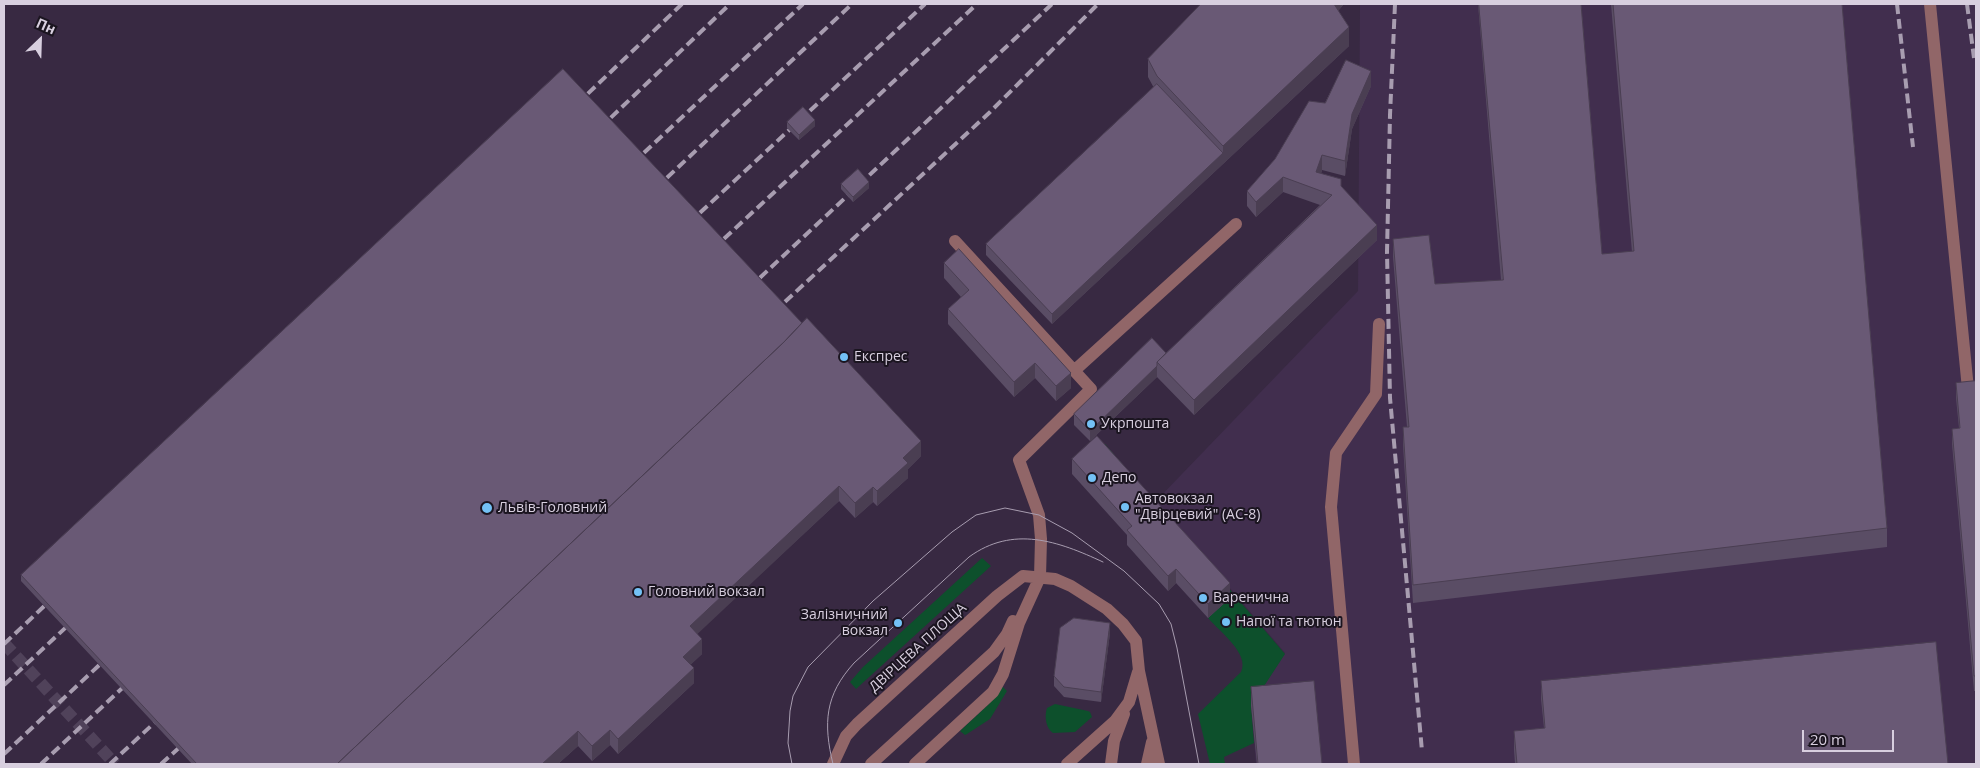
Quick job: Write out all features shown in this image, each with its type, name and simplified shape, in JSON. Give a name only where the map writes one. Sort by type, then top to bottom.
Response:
[{"type":"street","points":[[1930,4],[1970,407]]},
{"type":"street","points":[[1075,370],[1236,224]]},
{"type":"street","points":[[915,764],[993,692],[1003,674],[1019,623],[1040,577],[1041,539],[1039,515],[1019,460],[1091,389],[955,241]]},
{"type":"street","points":[[1354,764],[1331,506],[1336,453],[1376,394],[1379,324]]},
{"type":"street","name":"ДВІРЦЕВА ПЛОЩА","points":[[833,764],[846,736],[857,724],[997,596],[1023,576],[1054,579],[1071,586],[1107,609],[1123,624],[1136,642],[1139,670],[1160,764]]},
{"type":"street","points":[[870,764],[994,652],[1040,577]]},
{"type":"street","name":"ДВІРЦЕВА ПЛОЩА","points":[[1067,764],[1115,721],[1129,702],[1139,670]]},
{"type":"street","points":[[1111,764],[1114,741],[1129,702]]},
{"type":"street","name":"ДВІРЦЕВА ПЛОЩА","points":[[1148,764],[1154,732]]},
{"type":"street","name":"ДВІРЦЕВА ПЛОЩА","points":[[1078,764],[1084,748]]},
{"type":"shaded area","points":[[1360,4],[1976,4],[1976,764],[1256,764],[1251,706],[1285,653],[1156,501],[1358,291]]},
{"type":"green space","points":[[1105,444],[1285,654],[1251,706],[1254,743],[1224,757],[1225,764],[1210,764],[1198,714],[1241,672],[1243,665],[1238,651],[1208,618],[1230,598],[1097,451]]},
{"type":"green space","points":[[982,558],[991,566],[856,689],[850,682],[863,667]]},
{"type":"green space","points":[[1002,686],[1007,691],[990,719],[965,735],[960,731],[989,704]]},
{"type":"green space","points":[[1055,704],[1088,711],[1092,717],[1075,732],[1053,733],[1047,725],[1046,715],[1047,708]]},
{"type":"building","points":[[1201,4],[1334,4],[1349,27],[1223,146],[1157,76],[1148,59]]},
{"type":"building","points":[[1479,4],[1581,4],[1602,254],[1634,251],[1613,4],[1842,4],[1887,528],[1413,585],[1403,427],[1409,427],[1393,239],[1429,235],[1435,284],[1503,280]]},
{"type":"building","points":[[1346,60],[1371,71],[1352,114],[1345,161],[1322,155],[1316,172],[1341,179],[1341,186],[1377,225],[1194,400],[1157,362],[1332,195],[1283,177],[1256,202],[1247,191],[1275,159],[1309,101],[1325,103]]},
{"type":"building","points":[[563,69],[802,323],[337,764],[197,764],[21,575]]},
{"type":"building","points":[[1157,84],[1223,153],[1052,314],[986,244]]},
{"type":"building","points":[[803,107],[815,120],[799,135],[787,122]]},
{"type":"building","points":[[858,169],[869,182],[853,197],[841,184]]},
{"type":"building","points":[[959,249],[1071,373],[1056,386],[1035,363],[1014,382],[948,309],[969,290],[944,263]]},
{"type":"building","name":"Головний вокзал","points":[[807,318],[921,441],[903,458],[908,463],[877,491],[873,487],[855,503],[839,486],[690,626],[702,639],[683,657],[694,668],[618,739],[610,730],[592,746],[578,731],[542,764],[337,764],[784,342]]},
{"type":"building","points":[[1152,338],[1166,353],[1157,362],[1157,366],[1090,431],[1074,414]]},
{"type":"building","points":[[1976,381],[1976,676],[1974,676],[1952,429],[1960,428],[1956,383]]},
{"type":"building","name":"Автовокзал \"Двірцевий\" (АС-8)","points":[[1097,436],[1230,583],[1208,604],[1176,569],[1168,576],[1127,530],[1132,526],[1072,459]]},
{"type":"building","points":[[1074,618],[1110,623],[1101,692],[1064,687],[1054,676],[1060,628]]},
{"type":"building","points":[[1936,642],[1948,764],[1517,764],[1514,731],[1545,728],[1541,681]]},
{"type":"building","points":[[1314,681],[1322,764],[1258,764],[1251,687]]},
{"type":"tunnel","points":[[4,643],[115,764]]},
{"type":"tram line","points":[[792,764],[788,743],[790,711],[793,696],[808,667],[873,601],[952,532],[976,515],[1005,508],[1039,515],[1072,533],[1124,571],[1159,604],[1171,624],[1199,764]]},
{"type":"tram line","points":[[833,764],[828,735],[829,710],[832,698],[844,675],[854,663],[969,557],[986,547],[1002,541],[1019,539],[1052,543],[1086,554],[1103,562]]},
{"type":"railway","points":[[577,104],[682,4]]},
{"type":"railway","points":[[600,128],[730,4]]},
{"type":"railway","points":[[633,163],[803,4]]},
{"type":"railway","points":[[656,188],[852,4]]},
{"type":"railway","points":[[689,223],[925,4]]},
{"type":"railway","points":[[713,249],[977,4]]},
{"type":"railway","points":[[749,288],[1052,4]]},
{"type":"railway","points":[[774,312],[989,113],[1098,4]]},
{"type":"railway","points":[[1395,4],[1387,252],[1390,398],[1422,751]]},
{"type":"railway","points":[[1897,4],[1913,147]]},
{"type":"railway","points":[[1967,4],[1974,58]]},
{"type":"railway","points":[[4,644],[55,596]]},
{"type":"railway","points":[[4,685],[76,618]]},
{"type":"railway","points":[[4,754],[109,656]]},
{"type":"railway","points":[[41,764],[132,679]]},
{"type":"railway","points":[[110,764],[165,713]]},
{"type":"railway","points":[[161,764],[189,739]]},
{"type":"place","name":"Експрес","points":[[844,357]]},
{"type":"place","name":"Укрпошта","points":[[1091,424]]},
{"type":"place","name":"Депо","points":[[1092,478]]},
{"type":"place","name":"Автовокзал \"Двірцевий\" (АС-8)","points":[[1125,507]]},
{"type":"place","name":"Львів-Головний","points":[[487,508]]},
{"type":"place","name":"Головний вокзал","points":[[638,592]]},
{"type":"place","name":"Варенична","points":[[1203,598]]},
{"type":"place","name":"Напої та тютюн","points":[[1226,622]]},
{"type":"place","name":"Залізничний вокзал","points":[[898,623]]}]
